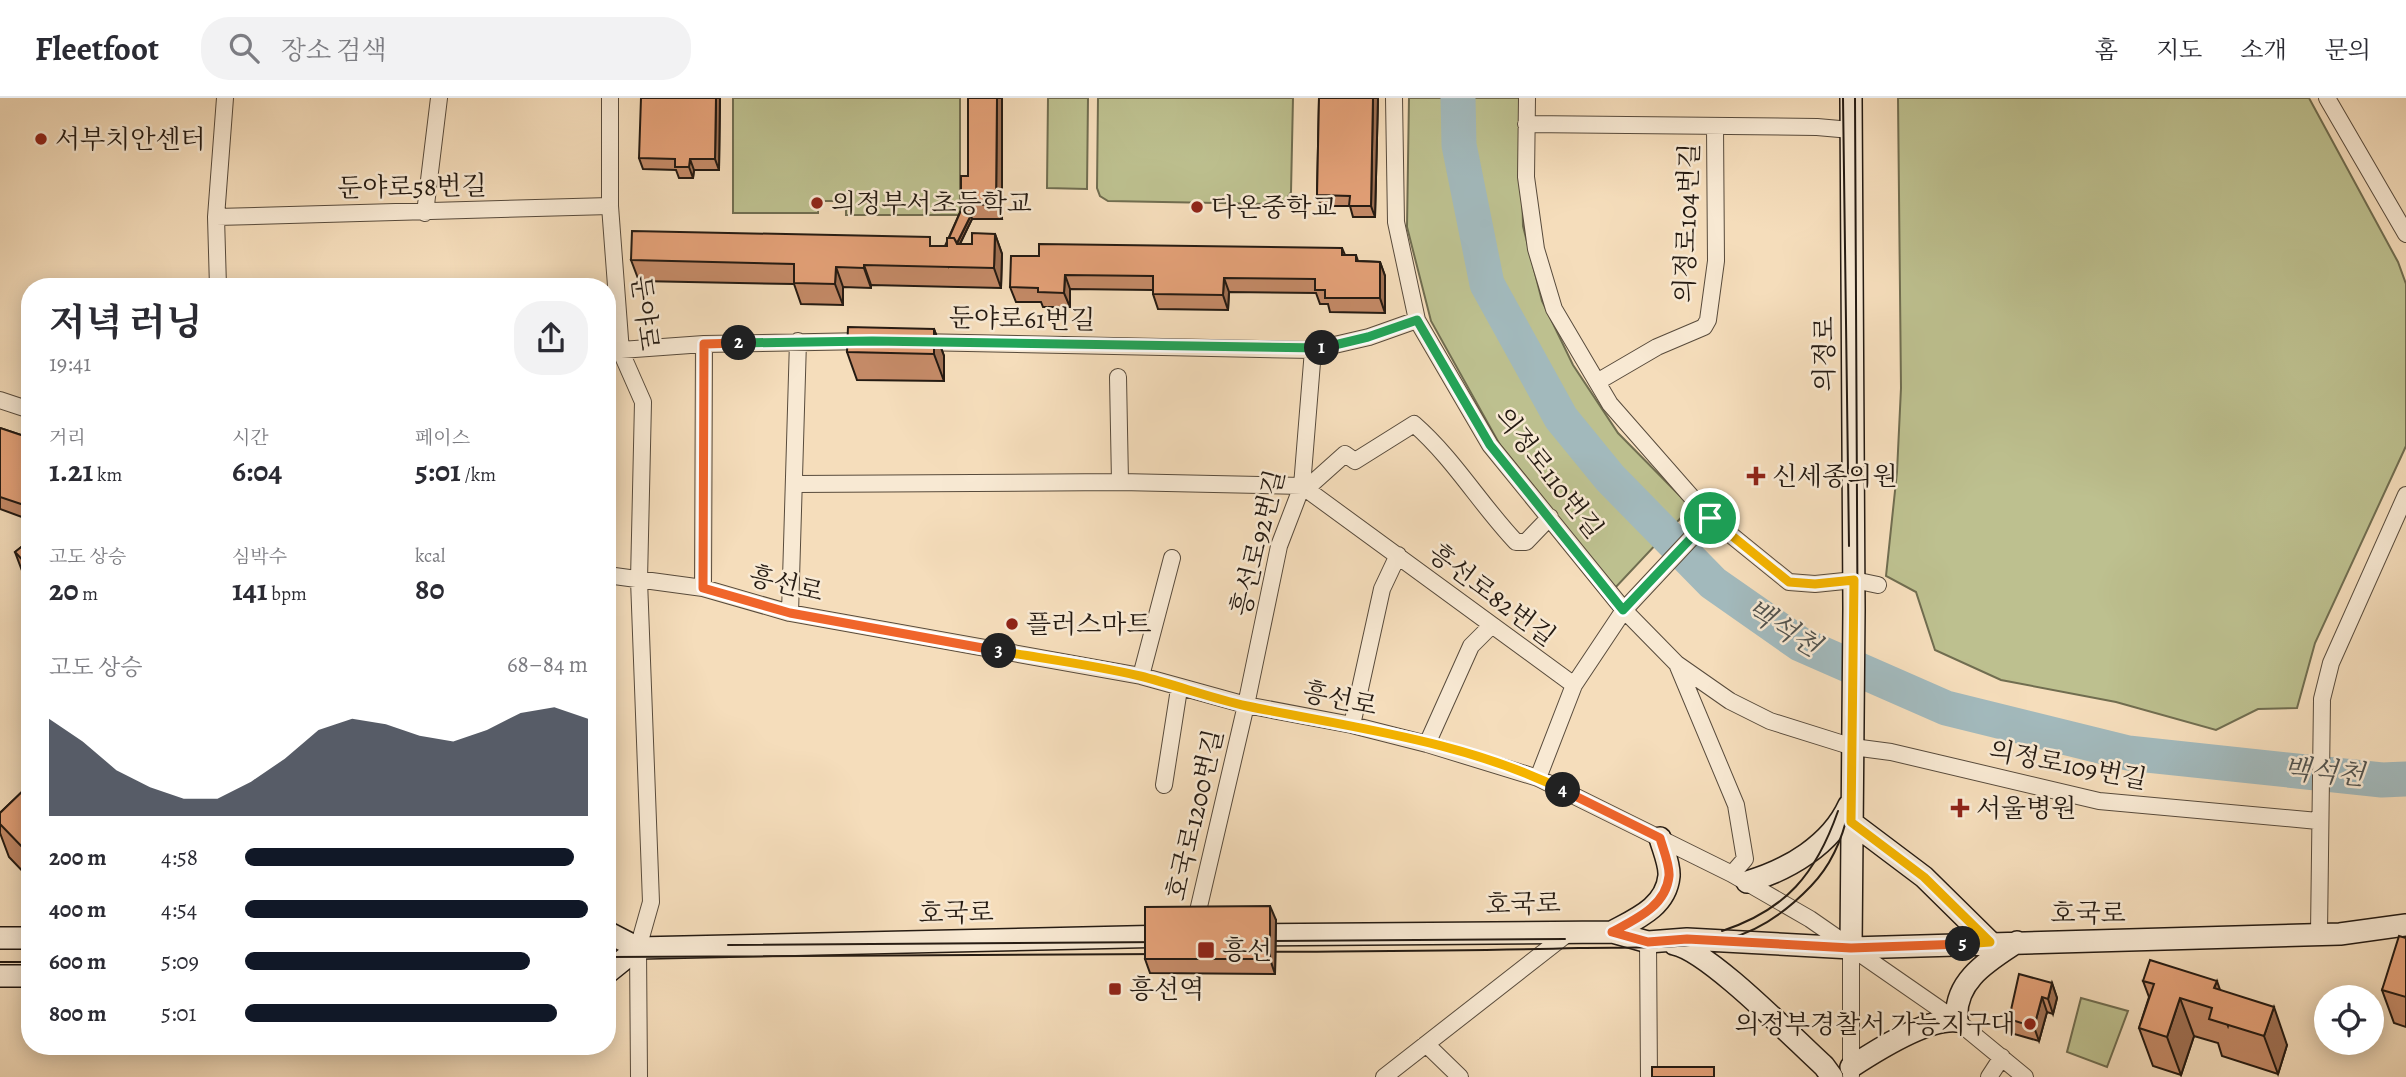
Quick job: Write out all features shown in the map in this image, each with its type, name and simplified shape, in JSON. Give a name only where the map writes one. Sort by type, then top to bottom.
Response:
[{"type":"street","points":[[218,278],[215,217],[225,98]]},
{"type":"street","points":[[425,213],[439,98]]},
{"type":"street","name":"둔야로","points":[[610,98],[612,278]]},
{"type":"street","name":"의정로110번길","points":[[1394,98],[1396,222],[1417,320],[1490,445],[1623,610],[1677,664],[1730,701],[1770,722],[1853,740]]},
{"type":"street","points":[[1527,98],[1526,177],[1536,249],[1554,309],[1610,404],[1710,518],[1789,582],[1815,584],[1854,580],[1878,585]]},
{"type":"street","name":"의정로","points":[[1851,98],[1853,740]]},
{"type":"street","points":[[2326,98],[2406,234]]},
{"type":"street","points":[[1526,124],[1851,130]]},
{"type":"street","name":"의정로104번길","points":[[1597,382],[1657,347],[1704,327],[1708,320],[1716,261],[1715,126]]},
{"type":"street","name":"둔야로58번길","points":[[215,217],[610,206]]},
{"type":"street","name":"둔야로61번길","points":[[905,342],[1313,350],[1368,337],[1417,320]]},
{"type":"street","points":[[790,613],[796,484],[798,341]]},
{"type":"street","points":[[616,352],[704,344],[878,342]]},
{"type":"street","points":[[703,588],[704,344]]},
{"type":"street","name":"흥선로92번길","points":[[1246,705],[1279,546],[1304,487],[1313,350]]},
{"type":"street","name":"둔야로","points":[[616,355],[643,401],[639,580],[651,902],[638,948],[639,1077]]},
{"type":"street","points":[[1118,377],[1120,482]]},
{"type":"street","points":[[0,400],[21,407]]},
{"type":"street","points":[[796,484],[1120,482],[1304,487],[1345,454],[1355,461],[1414,424],[1440,449],[1492,516],[1516,542],[1526,542],[1550,517]]},
{"type":"street","name":"흥선로82번길","points":[[1304,487],[1574,685]]},
{"type":"street","points":[[2319,933],[2318,821],[2322,699],[2331,663],[2406,495]]},
{"type":"street","points":[[1538,778],[1574,685],[1623,610],[1710,518]]},
{"type":"street","points":[[1352,725],[1382,589],[1398,555]]},
{"type":"street","points":[[1141,676],[1172,558]]},
{"type":"street","name":"흥선로","points":[[616,576],[703,588],[790,613],[1141,676],[1180,689],[1246,705],[1352,725],[1427,744],[1538,778],[1740,878],[1810,919],[1957,1021],[2025,1077]]},
{"type":"street","points":[[1427,744],[1471,646],[1491,626]]},
{"type":"street","points":[[1677,664],[1737,805],[1745,859],[1740,878],[1778,873],[1839,828],[1852,800]]},
{"type":"street","points":[[1164,785],[1180,689]]},
{"type":"street","name":"호국로1200번길","points":[[1192,936],[1246,705]]},
{"type":"street","points":[[1844,1074],[1851,948],[1853,740]]},
{"type":"street","name":"의정로109번길","points":[[1853,740],[1891,752],[2099,801],[2318,821]]},
{"type":"street","points":[[1851,822],[1924,877],[1990,942]]},
{"type":"street","points":[[1612,932],[1649,912],[1664,892],[1670,875],[1660,838]]},
{"type":"street","name":"호국로","points":[[616,937],[638,948],[1226,935],[1571,931],[1612,932],[1656,943],[1687,939],[1851,948],[1930,947],[2018,941],[2133,942],[2340,934],[2406,925]]},
{"type":"street","points":[[1384,1077],[1571,931]]},
{"type":"street","points":[[0,938],[21,938]]},
{"type":"street","points":[[1844,1074],[1922,1026],[1942,1019],[1957,1021],[1956,1005],[1965,985],[1979,967],[2018,941]]},
{"type":"street","points":[[1649,1077],[1656,943],[1686,947],[1725,975],[1825,1066],[1844,1074]]},
{"type":"street","points":[[616,966],[638,948]]},
{"type":"street","points":[[0,976],[21,976]]},
{"type":"street","points":[[1426,1044],[1460,1077]]},
{"type":"street","points":[[1989,1077],[2002,1057]]},
{"type":"green space","points":[[733,98],[960,98],[960,215],[846,215],[846,201],[818,201],[818,213],[733,213]]},
{"type":"green space","points":[[1048,98],[1088,98],[1087,189],[1047,188]]},
{"type":"green space","points":[[1098,98],[1293,98],[1291,192],[1286,200],[1278,204],[1108,201],[1100,196],[1097,188]]},
{"type":"green space","points":[[1409,98],[1520,98],[1523,226],[1542,301],[1573,365],[1618,433],[1691,507],[1615,588],[1500,445],[1431,321],[1407,227]]},
{"type":"green space","points":[[1898,98],[2309,98],[2398,262],[2406,284],[2406,446],[2315,643],[2297,708],[2258,709],[2216,730],[2116,702],[2001,680],[1935,650],[1916,592],[1886,576],[1897,472],[1901,388]]},
{"type":"green space","points":[[2081,998],[2128,1011],[2107,1067],[2067,1052]]},
{"type":"building","points":[[641,98],[716,98],[715,159],[690,159],[689,167],[675,167],[675,159],[639,158]]},
{"type":"building","points":[[968,98],[997,98],[996,205],[961,204],[961,176],[968,176]]},
{"type":"building","points":[[1319,98],[1373,98],[1371,206],[1349,206],[1350,196],[1317,195]]},
{"type":"building","points":[[962,208],[965,215],[971,215],[957,243],[954,238],[949,238]]},
{"type":"building","points":[[632,231],[930,237],[930,246],[947,246],[947,238],[954,238],[957,244],[972,244],[972,233],[995,234],[994,268],[864,265],[864,268],[836,267],[835,284],[794,283],[794,264],[631,260]]},
{"type":"building","points":[[1039,244],[1342,248],[1342,255],[1356,255],[1356,261],[1380,262],[1380,298],[1325,298],[1325,290],[1315,290],[1315,279],[1224,278],[1223,295],[1153,294],[1153,276],[1065,275],[1064,293],[1010,287],[1011,256],[1039,256]]},
{"type":"building","points":[[848,327],[934,329],[934,354],[847,352]]},
{"type":"building","points":[[0,428],[21,435],[21,504],[0,497]]},
{"type":"building","points":[[21,547],[21,558],[15,552]]},
{"type":"building","points":[[21,793],[21,846],[0,824],[0,813]]},
{"type":"building","name":"흥선","points":[[1270,906],[1270,959],[1145,959],[1145,907]]},
{"type":"building","points":[[2399,936],[2406,938],[2406,997],[2384,991]]},
{"type":"building","points":[[2150,960],[2217,981],[2214,988],[2274,1007],[2264,1036],[2209,1019],[2212,1008],[2180,998],[2167,1037],[2139,1028],[2154,984],[2143,981]]},
{"type":"building","points":[[2019,974],[2052,983],[2048,999],[2042,997],[2034,1027],[2009,1019]]},
{"type":"building","points":[[1652,1067],[1714,1067],[1714,1077],[1652,1077]]},
{"type":"waterway","name":"백석천","points":[[1458,98],[1459,145],[1487,284],[1561,418],[1610,478],[1713,583],[1800,644],[1946,708],[2128,753],[2382,780],[2406,779]]},
{"type":"tram line","points":[[1843,98],[1849,546]]},
{"type":"tram line","points":[[1255,952],[1653,947],[1709,943],[1751,931],[1773,918],[1802,895],[1826,867],[1837,846],[1851,800],[1858,705],[1855,98]]},
{"type":"tram line","points":[[1846,749],[1849,644]]},
{"type":"tram line","points":[[1722,931],[1764,912],[1796,887],[1820,853],[1838,811]]},
{"type":"tram line","points":[[1257,941],[1565,939]]},
{"type":"tram line","points":[[728,945],[1166,942]]},
{"type":"tram line","points":[[616,957],[1164,954]]},
{"type":"tram line","points":[[0,962],[21,962]]},
{"type":"place","name":"서부치안센터","points":[[41,139]]},
{"type":"place","name":"의정부서초등학교","points":[[817,203]]},
{"type":"place","name":"다온중학교","points":[[1197,207]]},
{"type":"place","name":"신세종의원","points":[[1756,476]]},
{"type":"place","name":"플러스마트","points":[[1012,624]]},
{"type":"place","name":"서울병원","points":[[1960,808]]},
{"type":"place","name":"흥선","points":[[1206,950]]},
{"type":"place","name":"흥선역","points":[[1115,989]]},
{"type":"place","name":"의정부경찰서 가능지구대","points":[[2030,1024]]},
{"type":"route","points":[[1417,320],[1490,445],[1584,558],[1623,610],[1710,518],[1789,582],[1815,584],[1854,580],[1851,822],[1924,877],[1990,942],[1930,947],[1851,948],[1687,939],[1665,943],[1648,942],[1612,932],[1649,912],[1664,892],[1670,875],[1660,838],[1538,778],[1478,757],[1352,725],[1246,705],[1180,689],[1141,676],[790,613],[703,588],[704,344],[798,341],[946,342],[1313,350],[1368,337],[1417,320]]}]
